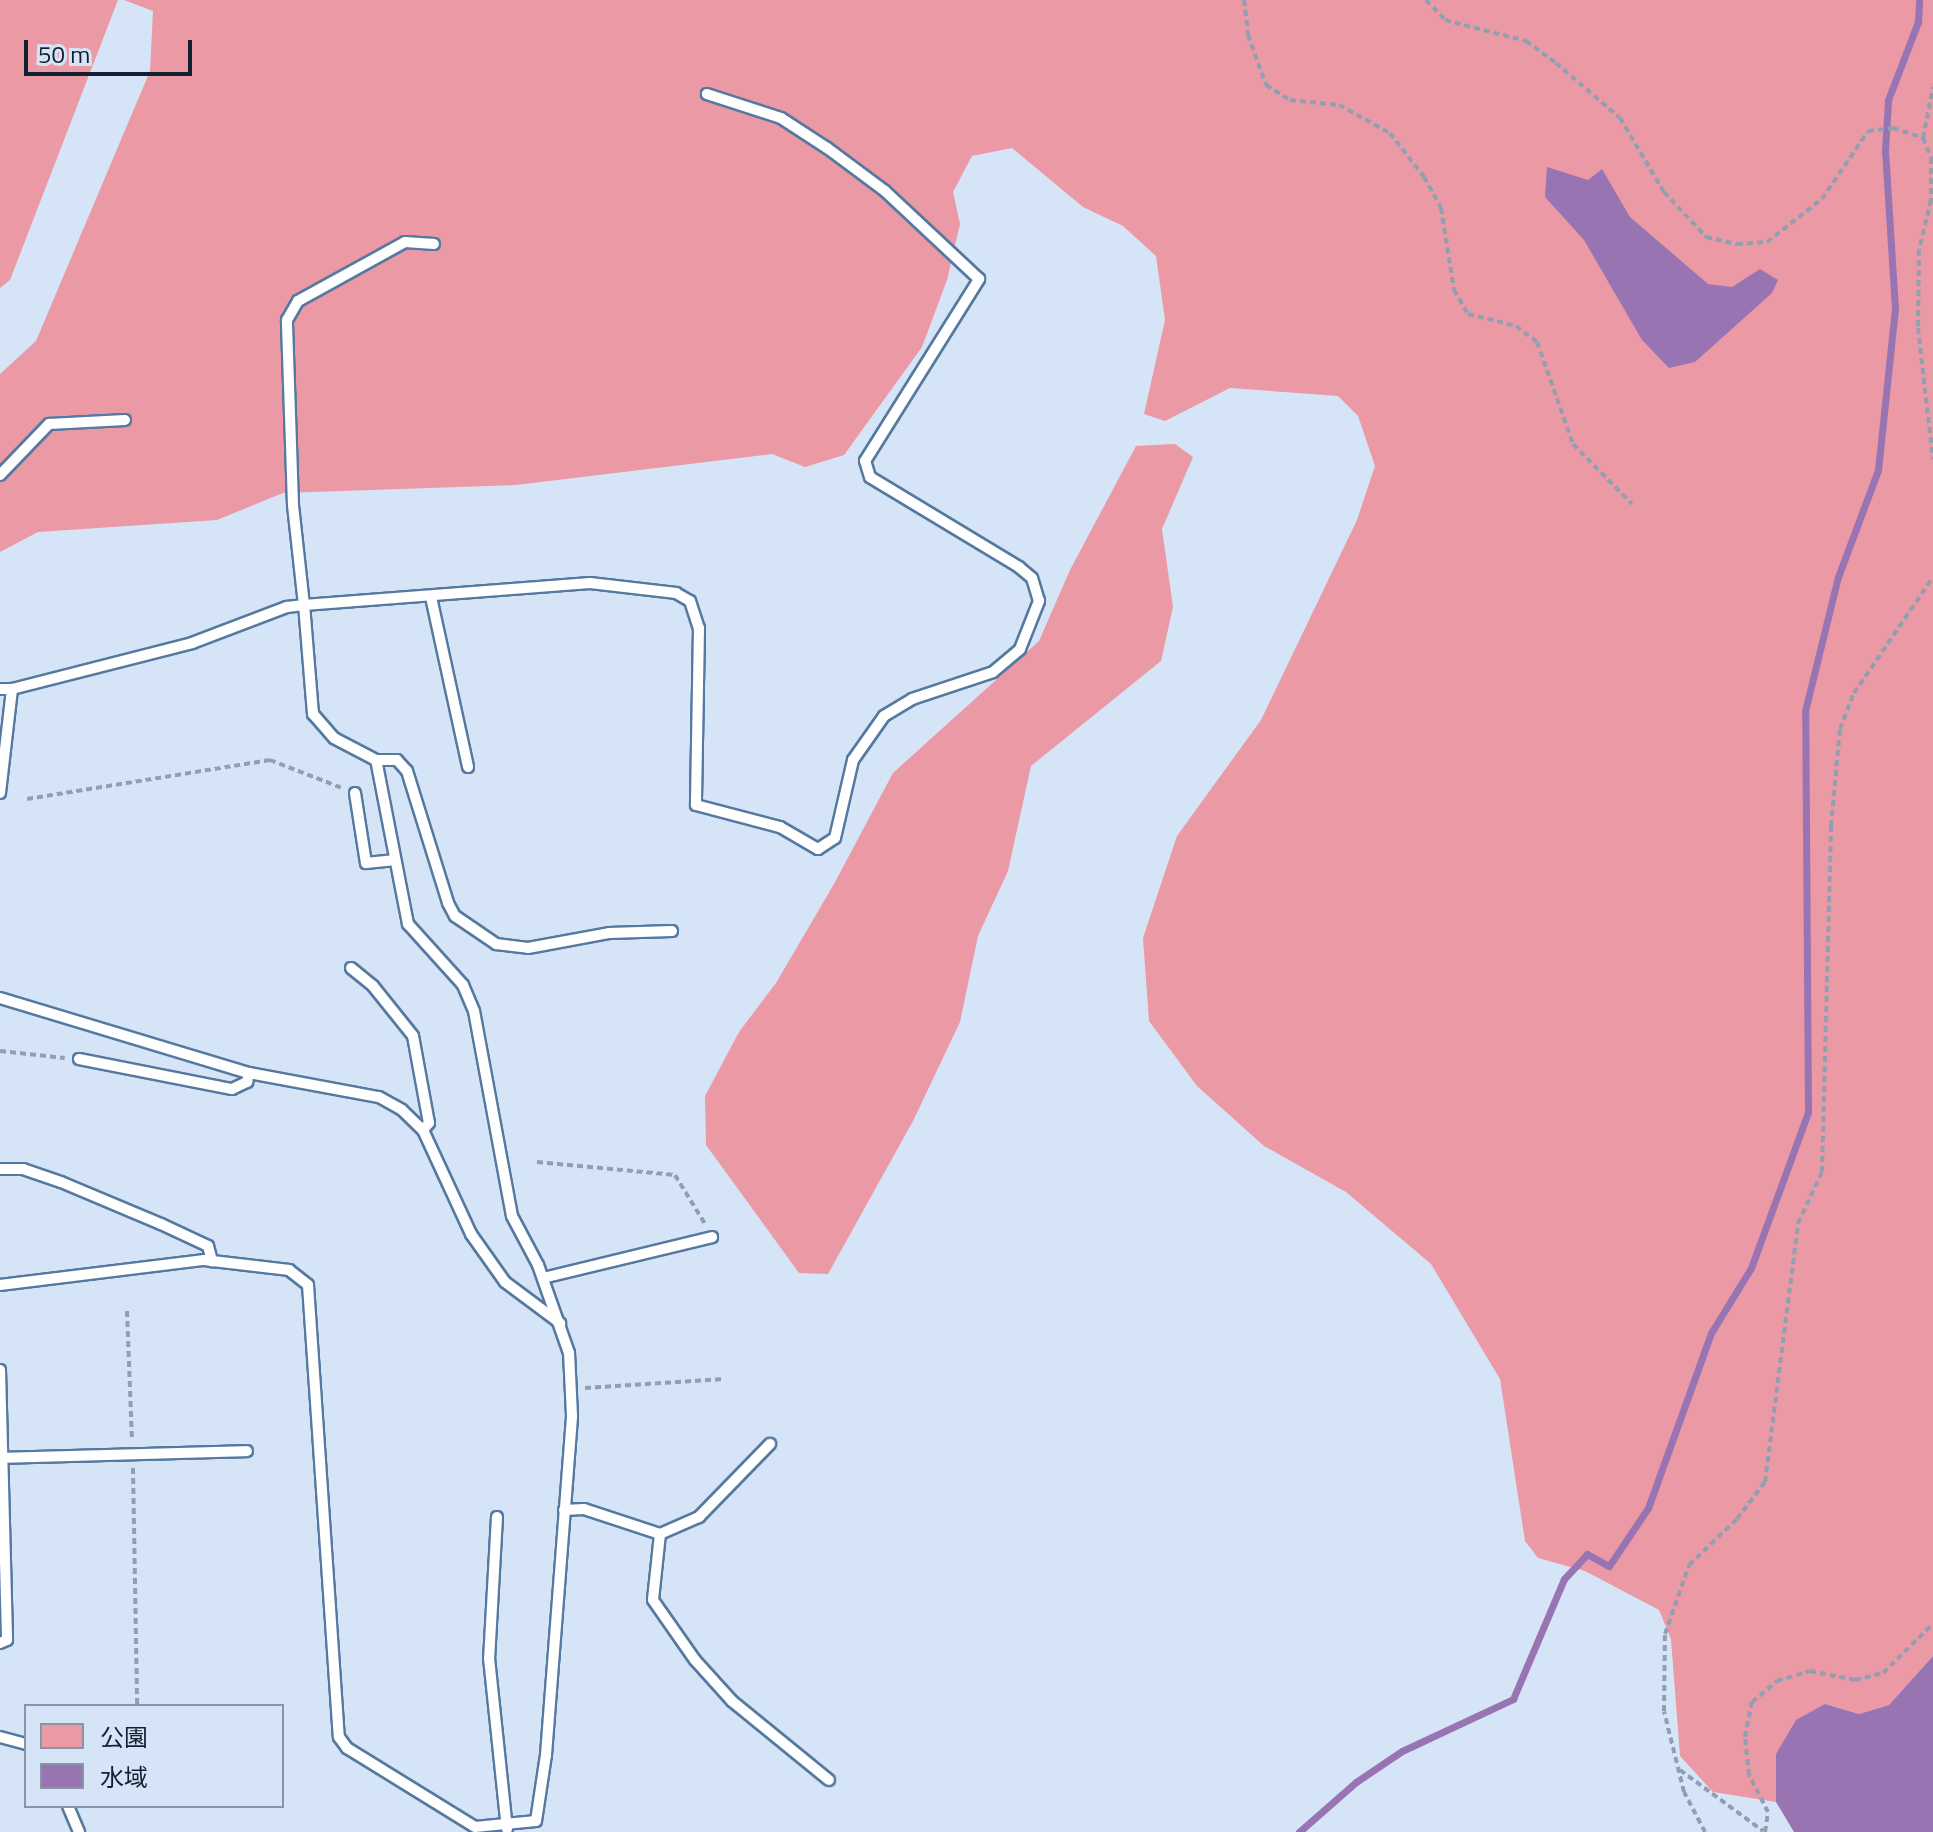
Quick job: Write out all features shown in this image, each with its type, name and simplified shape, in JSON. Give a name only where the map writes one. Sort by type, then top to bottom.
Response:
[{"type":"lane","points":[[0,689],[12,689],[192,643],[287,607],[590,583],[676,593],[690,601],[699,628],[696,805],[780,827],[818,849],[835,838],[853,760],[884,716],[912,699],[993,672],[1020,649],[1035,623],[1039,601],[1032,578],[870,477],[865,461],[979,279],[885,191],[827,148],[781,118],[707,94]]},
{"type":"lane","points":[[434,244],[405,242],[298,301],[287,320],[293,505],[313,714],[334,738],[376,760],[397,760],[407,771],[448,903],[455,916],[496,944],[528,948],[609,933],[672,931]]},
{"type":"lane","points":[[0,475],[49,424],[125,420]]},
{"type":"lane","points":[[431,597],[468,767]]},
{"type":"lane","points":[[0,793],[12,689]]},
{"type":"lane","points":[[0,1285],[212,1261],[289,1270],[308,1285],[339,1737],[347,1748],[475,1827],[507,1829],[536,1821],[546,1755],[571,1389],[562,1325],[512,1216],[499,1168],[474,1011],[463,985],[408,924],[393,860],[376,760]]},
{"type":"lane","points":[[355,793],[366,863],[393,860]]},
{"type":"lane","points":[[351,968],[373,986],[413,1036],[429,1123],[423,1130]]},
{"type":"lane","points":[[0,998],[249,1073],[379,1097],[423,1130],[471,1234],[505,1282],[562,1325]]},
{"type":"lane","points":[[79,1059],[232,1089],[247,1082],[249,1073]]},
{"type":"lane","points":[[0,1169],[23,1169],[161,1224],[208,1246],[212,1261]]},
{"type":"lane","points":[[543,1278],[712,1237]]},
{"type":"lane","points":[[0,1370],[7,1640],[0,1643]]},
{"type":"lane","points":[[564,1510],[584,1509],[660,1534],[699,1517],[770,1444]]},
{"type":"lane","points":[[1,1457],[247,1451]]},
{"type":"lane","points":[[497,1517],[489,1658],[507,1829]]},
{"type":"lane","points":[[660,1534],[653,1600],[695,1660],[732,1701],[829,1780]]},
{"type":"lane","points":[[0,1737],[24,1743]]},
{"type":"lane","points":[[69,1808],[79,1832]]},
{"type":"path","points":[[1244,0],[1248,35],[1266,85],[1290,100],[1339,105],[1390,133],[1424,177],[1441,208],[1454,290],[1468,314],[1516,326],[1537,342],[1573,444],[1632,504]]},
{"type":"path","points":[[1426,0],[1445,20],[1526,41],[1556,63],[1620,118],[1664,192],[1706,237],[1737,244],[1767,242],[1822,199],[1868,131],[1893,128],[1923,138]]},
{"type":"path","points":[[1933,87],[1923,138],[1931,158],[1931,200],[1919,250],[1918,328],[1933,459]]},
{"type":"path","points":[[1705,1832],[1684,1792],[1664,1711],[1665,1634],[1689,1565],[1737,1519],[1765,1482],[1798,1223],[1822,1172],[1831,826],[1840,729],[1854,693],[1933,577]]},
{"type":"path","points":[[27,799],[270,760],[355,793]]},
{"type":"path","points":[[0,1051],[79,1059]]},
{"type":"path","points":[[537,1162],[675,1175],[712,1237]]},
{"type":"path","points":[[127,1311],[137,1704]]},
{"type":"path","points":[[571,1389],[724,1379]]},
{"type":"path","points":[[1678,1768],[1765,1832],[1768,1812],[1749,1775],[1745,1737],[1752,1702],[1777,1681],[1810,1671],[1855,1680],[1883,1673],[1933,1624]]},
{"type":"green space","points":[[0,0],[118,0],[10,280],[0,288]]},
{"type":"green space","points":[[124,0],[1933,0],[1933,1656],[1889,1705],[1859,1714],[1825,1704],[1776,1754],[1776,1802],[1713,1792],[1680,1756],[1671,1639],[1659,1610],[1585,1571],[1538,1558],[1525,1541],[1500,1379],[1431,1264],[1346,1192],[1264,1146],[1197,1086],[1149,1021],[1143,938],[1177,836],[1261,720],[1357,520],[1375,466],[1358,416],[1338,396],[1230,388],[1165,421],[1144,414],[1165,320],[1156,256],[1123,226],[1083,207],[1012,148],[972,156],[953,192],[960,224],[947,280],[922,347],[844,455],[805,467],[772,454],[516,485],[283,493],[217,520],[38,532],[0,552],[0,374],[36,341],[150,71],[153,11]]},
{"type":"green space","points":[[1175,444],[1193,457],[1162,529],[1173,607],[1161,661],[1031,766],[1008,871],[978,936],[960,1022],[913,1121],[828,1274],[799,1273],[706,1145],[705,1096],[739,1032],[776,983],[834,884],[893,773],[1039,641],[1070,570],[1136,446]]},
{"type":"water","points":[[1547,167],[1588,180],[1602,169],[1630,217],[1708,284],[1732,287],[1760,269],[1778,280],[1772,293],[1695,362],[1669,368],[1642,340],[1584,240],[1545,197]]},
{"type":"water","points":[[1933,1656],[1933,1832],[1794,1832],[1776,1802],[1776,1754],[1796,1720],[1825,1704],[1859,1714],[1889,1705]]},
{"type":"waterway","points":[[1299,1832],[1356,1782],[1402,1751],[1513,1699],[1564,1579],[1587,1554],[1609,1566],[1648,1508],[1711,1333],[1751,1268],[1808,1112],[1805,711],[1838,577],[1878,470],[1895,309],[1885,151],[1888,100],[1918,22],[1919,0]]}]
